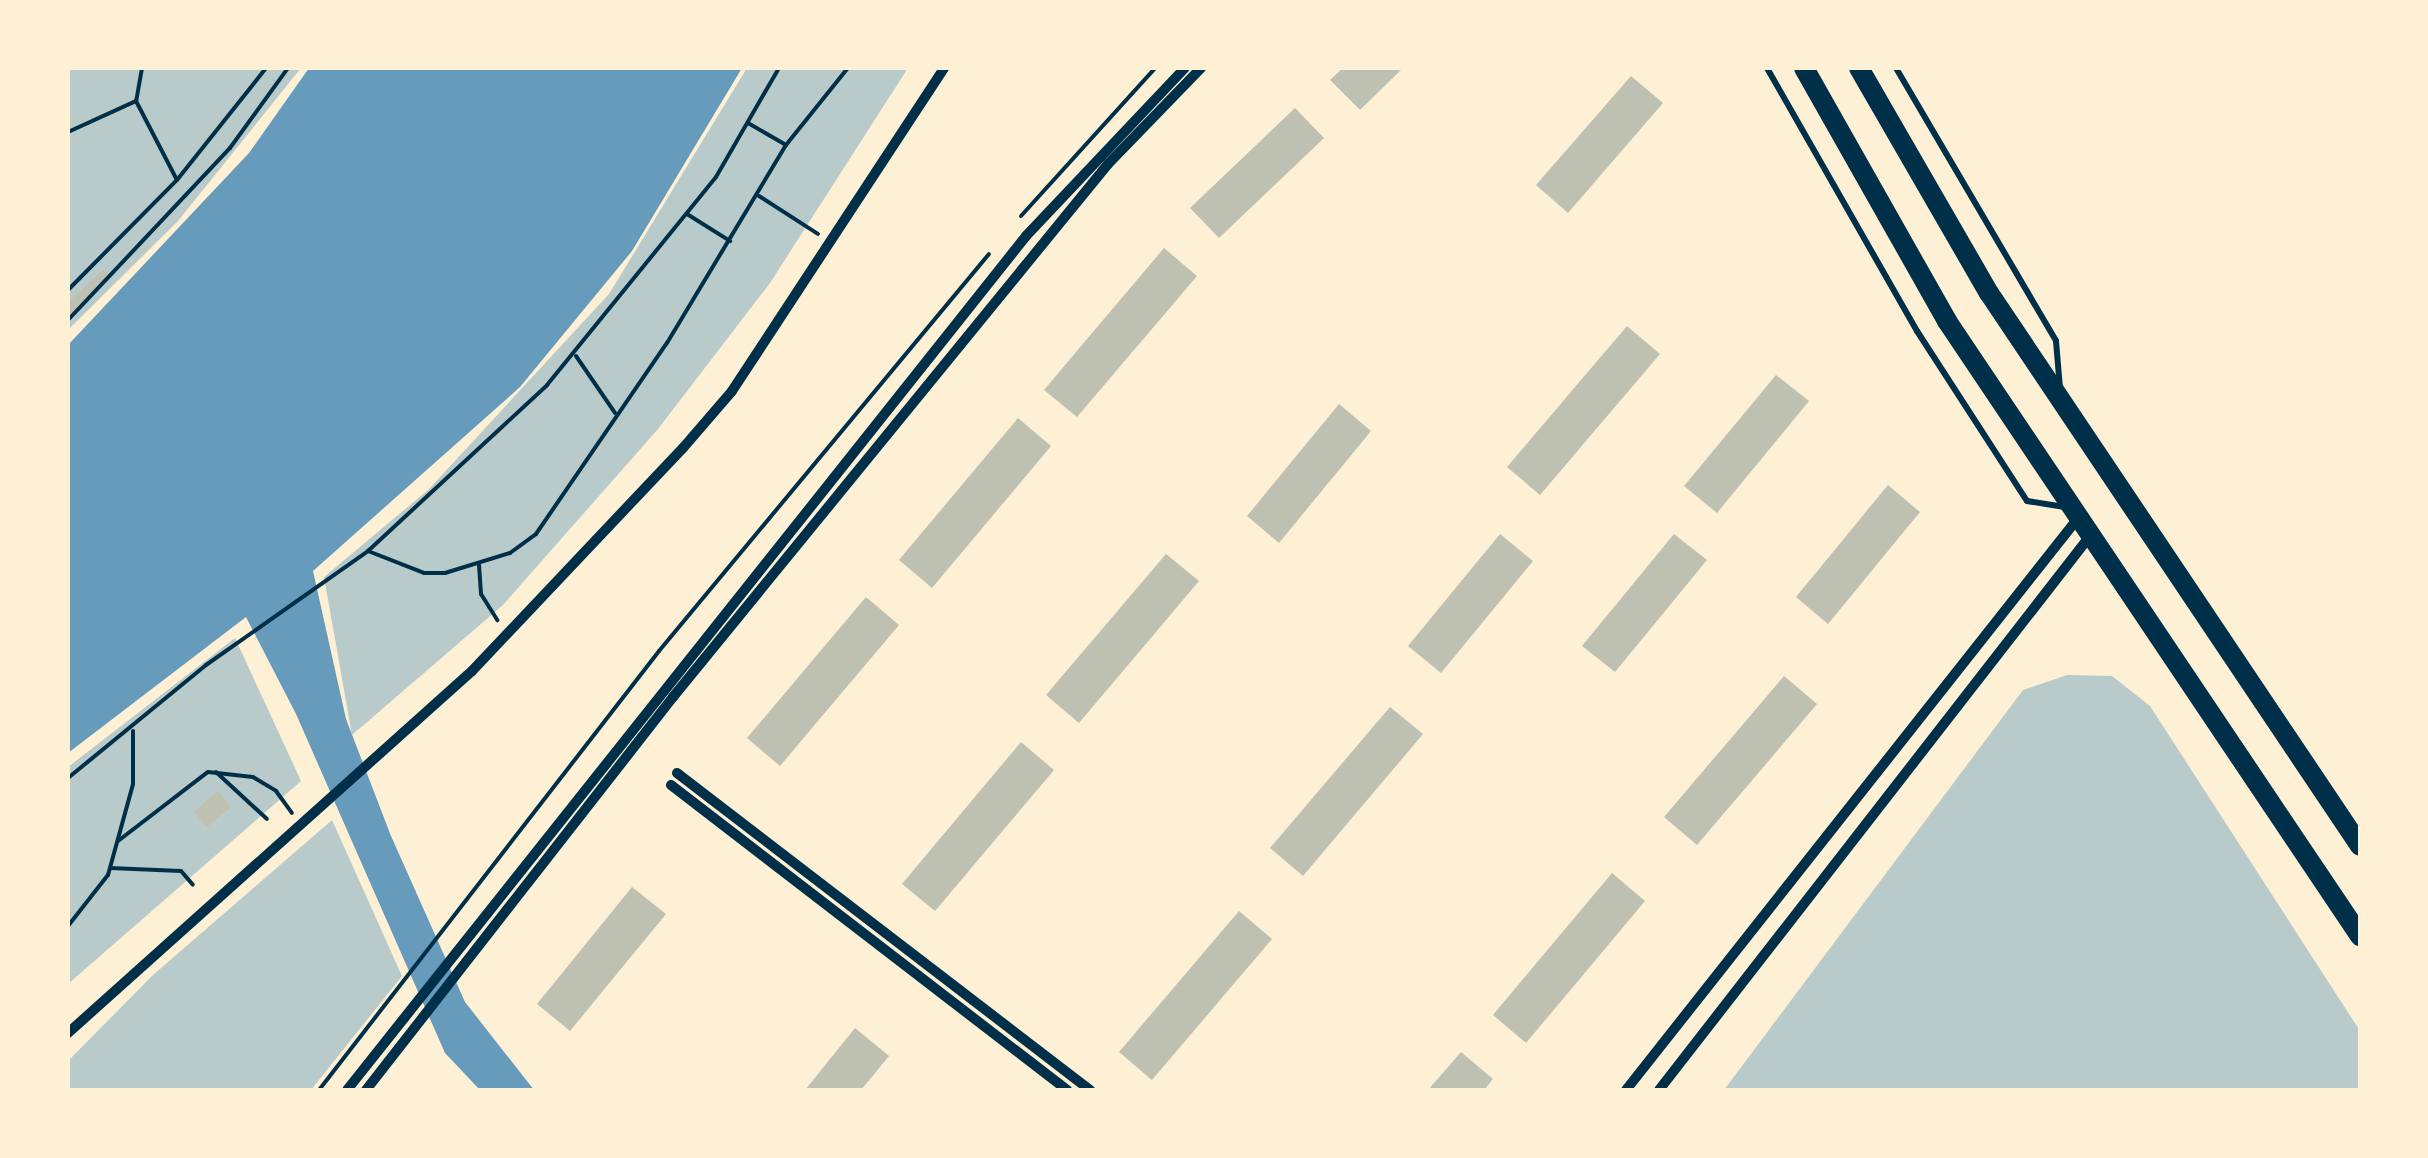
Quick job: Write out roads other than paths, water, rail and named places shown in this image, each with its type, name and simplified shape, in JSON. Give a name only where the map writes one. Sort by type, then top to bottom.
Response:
[{"type":"main road","points":[[1804,68],[1947,321],[2360,936]]},
{"type":"main road","points":[[1859,68],[1988,293],[2360,846]]},
{"type":"street","points":[[68,1033],[214,896],[302,827],[308,812],[510,634],[732,391],[944,68]]},
{"type":"street","points":[[347,1090],[1026,236],[1185,68]]},
{"type":"street","points":[[366,1090],[674,696],[1108,164],[1201,68]]},
{"type":"street","points":[[1626,1090],[2080,520]]},
{"type":"street","points":[[1659,1090],[2080,520]]},
{"type":"street","points":[[677,773],[1090,1090]]},
{"type":"street","points":[[671,785],[1067,1090]]},
{"type":"lane","points":[[1767,68],[1917,331],[2027,501],[2080,520]]},
{"type":"lane","points":[[1896,68],[2056,341],[2062,400]]},
{"type":"water","points":[[309,68],[742,68],[632,251],[520,387],[313,571],[346,719],[391,836],[465,1002],[534,1090],[480,1090],[445,1053],[296,714],[246,617],[68,753],[68,345],[249,153]]}]
